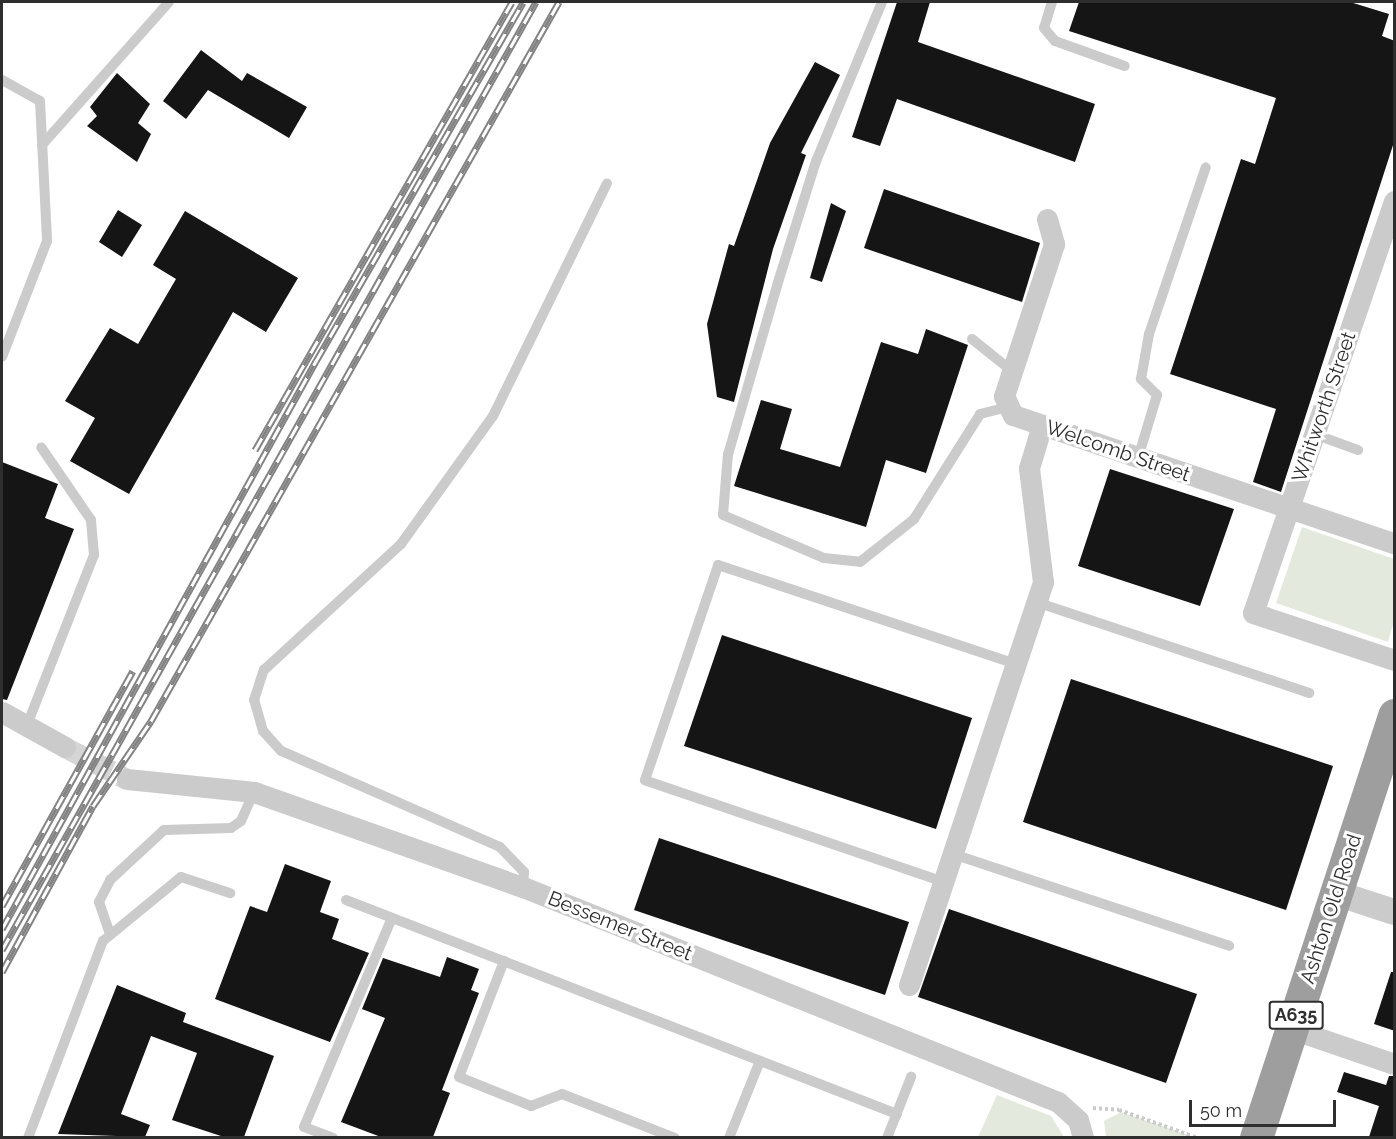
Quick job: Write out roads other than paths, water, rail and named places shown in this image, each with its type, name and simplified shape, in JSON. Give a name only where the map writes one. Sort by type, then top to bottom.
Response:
[{"type":"highway","name":"Ashton Old Road","points":[[1256,1137],[1395,715]]},
{"type":"street","name":"Whitworth Street","points":[[1395,201],[1253,613],[1395,660]]},
{"type":"street","points":[[1009,407],[1004,396],[1054,244],[1047,219]]},
{"type":"street","name":"Welcomb Street","points":[[1009,407],[1013,415],[1395,543]]},
{"type":"street","points":[[909,985],[1036,602],[1043,559],[1029,468],[1042,425]]},
{"type":"street","points":[[2,712],[65,747]]},
{"type":"street","name":"Bessemer Street","points":[[127,779],[254,792],[523,887],[1063,1106],[1078,1120],[1083,1137]]},
{"type":"street","points":[[1336,892],[1395,912]]},
{"type":"street","points":[[1292,1029],[1395,1064]]},
{"type":"lane","points":[[42,145],[169,2]]},
{"type":"lane","points":[[882,2],[816,160],[782,268],[728,454],[723,515],[824,558],[860,562],[914,519],[980,414],[1009,407]]},
{"type":"lane","points":[[1053,2],[1044,28],[1054,41],[1125,66]]},
{"type":"lane","points":[[2,80],[40,101],[47,241],[2,357]]},
{"type":"lane","points":[[1138,458],[1156,395],[1141,379],[1149,334],[1206,167]]},
{"type":"lane","points":[[523,887],[524,872],[500,847],[281,751],[263,731],[254,700],[264,670],[401,544],[493,416],[607,183]]},
{"type":"lane","points":[[972,339],[1012,371]]},
{"type":"lane","points":[[1314,434],[1358,450]]},
{"type":"lane","points":[[27,725],[94,555],[91,520],[41,447]]},
{"type":"lane","points":[[944,882],[645,780],[718,565],[1016,664]]},
{"type":"lane","points":[[1036,602],[1309,693]]},
{"type":"lane","points":[[110,934],[99,902],[110,880],[164,830],[231,828],[241,821],[254,792]]},
{"type":"lane","points":[[953,854],[1229,946]]},
{"type":"lane","points":[[28,1137],[96,956],[110,934],[181,877],[230,893]]},
{"type":"lane","points":[[346,900],[897,1114]]},
{"type":"lane","points":[[333,1137],[304,1126],[392,918]]},
{"type":"lane","points":[[504,961],[459,1077],[531,1106],[562,1094],[675,1137]]},
{"type":"lane","points":[[729,1137],[760,1061]]},
{"type":"lane","points":[[888,1137],[911,1077]]},
{"type":"tunnel","points":[[65,747],[127,779]]},
{"type":"railway","points":[[255,450],[512,2]]},
{"type":"railway","points":[[2,929],[316,361],[523,2]]},
{"type":"railway","points":[[2,950],[536,2]]},
{"type":"railway","points":[[2,972],[93,806],[151,721],[559,2]]},
{"type":"railway","points":[[2,906],[133,671]]}]
